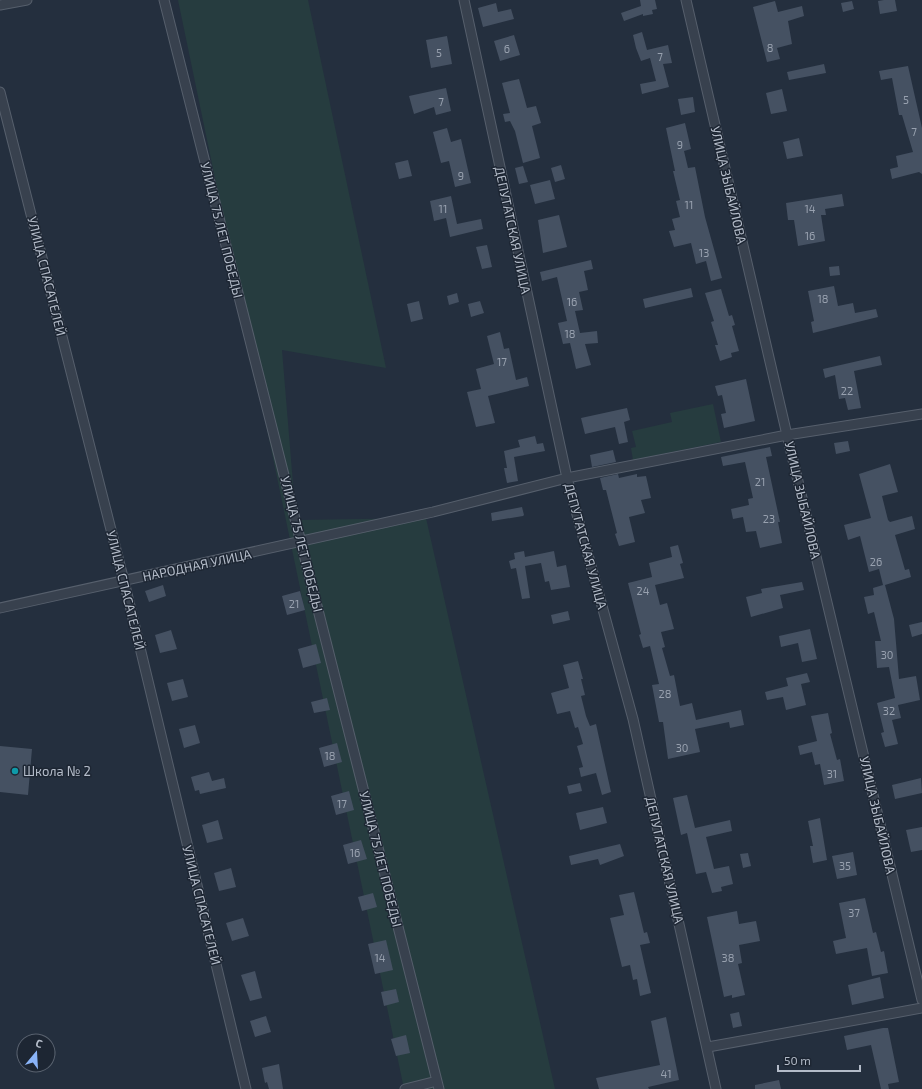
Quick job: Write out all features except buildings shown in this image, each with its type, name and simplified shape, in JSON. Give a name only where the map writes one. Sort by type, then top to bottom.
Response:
[{"type":"street","points":[[0,5],[27,0]]},
{"type":"street","name":"УЛИЦА 75 ЛЕТ ПОБЕДЫ","points":[[164,0],[438,1085]]},
{"type":"street","name":"ДЕПУТАТСКАЯ УЛИЦА","points":[[464,0],[567,478],[633,719],[716,1089]]},
{"type":"street","name":"УЛИЦА ЗЫБАЙЛОВА","points":[[686,0],[787,435],[922,1000]]},
{"type":"street","name":"УЛИЦА СПАСАТЕЛЕЙ","points":[[0,92],[124,581],[246,1089]]},
{"type":"street","name":"НАРОДНАЯ УЛИЦА","points":[[0,608],[433,512],[567,478],[787,435],[922,414]]},
{"type":"street","points":[[708,1048],[922,1008]]},
{"type":"street","points":[[405,1089],[438,1085]]},
{"type":"green space","points":[[178,0],[308,0],[386,368],[282,350],[296,520],[426,518],[555,1089],[404,1089]]},
{"type":"green space","points":[[713,404],[721,442],[633,460],[631,448],[636,447],[632,431],[672,422],[670,413]]},
{"type":"place","name":"Школа № 2","points":[[15,771]]}]
